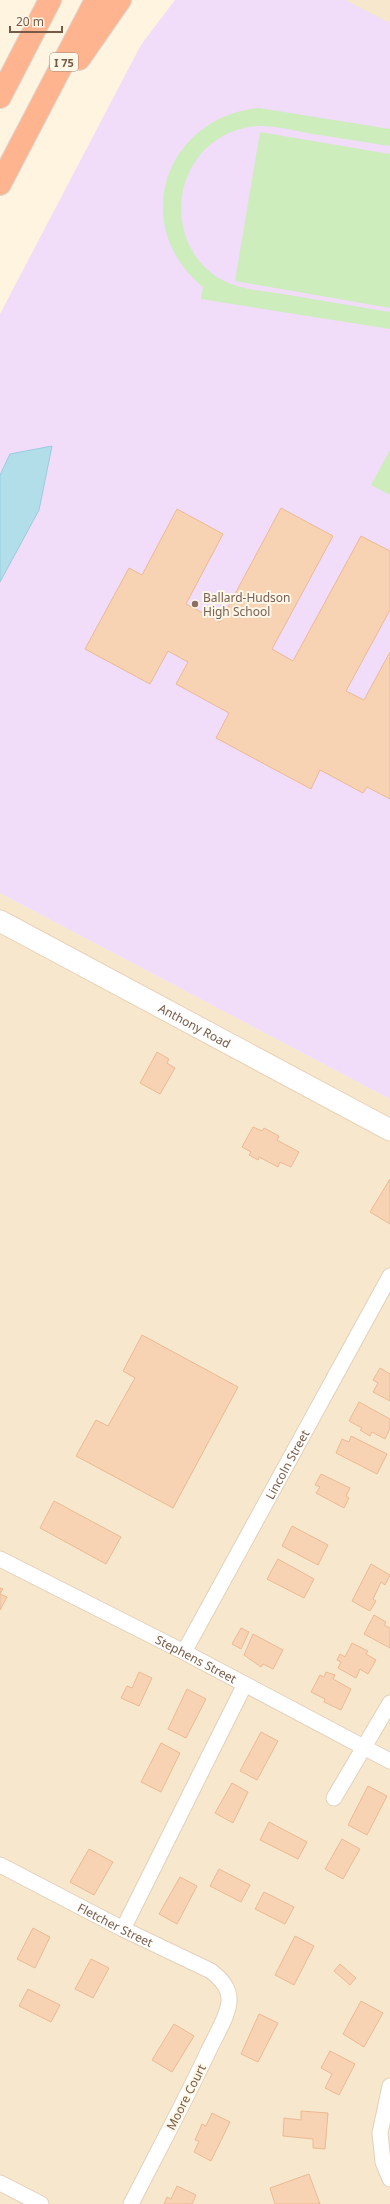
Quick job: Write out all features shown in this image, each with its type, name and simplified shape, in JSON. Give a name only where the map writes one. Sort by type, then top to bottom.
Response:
[{"type":"highway","points":[[0,97],[50,0]]},
{"type":"highway","name":"I 75","points":[[0,184],[96,0]]},
{"type":"highway","points":[[31,125],[120,0]]},
{"type":"street","name":"Anthony Road","points":[[0,921],[390,1130]]},
{"type":"street","name":"Lincoln Street","points":[[184,1652],[390,1276]]},
{"type":"street","name":"Stephens Street","points":[[0,1559],[184,1652],[244,1686],[390,1761]]},
{"type":"street","points":[[123,1929],[244,1686]]},
{"type":"street","points":[[334,1798],[390,1703]]},
{"type":"street","name":"Fletcher Street","points":[[0,1865],[123,1929],[211,1971],[222,1980],[226,1988]]},
{"type":"street","name":"Moore Court","points":[[131,2204],[194,2081],[226,2013],[229,2000],[226,1988]]},
{"type":"street","points":[[390,2086],[380,2133],[383,2162],[390,2179]]},
{"type":"street","points":[[0,2182],[40,2204]]},
{"type":"shaded area","name":"Ballard-Hudson High School","points":[[175,0],[345,0],[390,23],[390,1099],[0,893],[0,314],[141,45]]},
{"type":"shaded area","points":[[344,0],[390,0],[390,24]]},
{"type":"shaded area","points":[[0,893],[390,1099],[390,2204],[0,2204]]},
{"type":"green space","points":[[259,108],[390,129],[390,146],[268,126],[244,128],[219,138],[201,154],[188,175],[182,198],[182,222],[189,245],[203,265],[224,281],[231,284],[253,290],[390,312],[390,329],[201,299],[203,287],[180,262],[167,235],[163,206],[168,178],[180,153],[200,131],[227,116]]},
{"type":"green space","points":[[260,132],[390,154],[390,308],[235,281]]},
{"type":"green space","points":[[390,450],[390,495],[371,485]]},
{"type":"water","points":[[52,446],[39,510],[0,582],[0,475],[10,454]]},
{"type":"building","points":[[281,508],[333,536],[272,649],[293,661],[361,536],[390,551],[390,610],[346,691],[364,700],[390,652],[390,799],[367,787],[363,793],[320,770],[311,789],[216,738],[229,713],[176,684],[188,662],[168,651],[150,684],[85,649],[129,568],[142,575],[177,509],[223,534],[186,604],[220,622]]},
{"type":"building","points":[[157,1052],[169,1059],[167,1063],[175,1068],[160,1094],[140,1083]]},
{"type":"building","points":[[253,1127],[262,1131],[264,1128],[279,1136],[277,1140],[299,1152],[291,1167],[280,1162],[278,1167],[259,1157],[258,1160],[249,1155],[251,1152],[242,1147]]},
{"type":"building","points":[[390,1179],[390,1224],[370,1212]]},
{"type":"building","points":[[142,1335],[238,1387],[173,1508],[76,1456],[96,1420],[108,1426],[135,1378],[123,1371]]},
{"type":"building","points":[[380,1368],[390,1374],[390,1401],[373,1392],[378,1383],[373,1380]]},
{"type":"building","points":[[359,1402],[390,1419],[390,1429],[385,1439],[372,1432],[370,1436],[360,1430],[362,1428],[349,1421]]},
{"type":"building","points":[[351,1436],[387,1454],[377,1474],[336,1453],[342,1439],[349,1442]]},
{"type":"building","points":[[321,1474],[350,1488],[346,1496],[349,1498],[344,1508],[316,1493],[320,1487],[315,1485]]},
{"type":"building","points":[[54,1501],[121,1537],[106,1564],[40,1528]]},
{"type":"building","points":[[292,1526],[328,1545],[318,1565],[282,1546]]},
{"type":"building","points":[[278,1559],[314,1579],[304,1598],[267,1579]]},
{"type":"building","points":[[371,1564],[390,1575],[385,1585],[381,1582],[373,1599],[376,1601],[370,1611],[352,1601]]},
{"type":"building","points":[[0,1594],[7,1597],[0,1610]]},
{"type":"building","points":[[374,1615],[386,1622],[384,1625],[390,1628],[390,1648],[364,1634]]},
{"type":"building","points":[[241,1628],[249,1632],[241,1649],[232,1644]]},
{"type":"building","points":[[253,1634],[283,1650],[273,1669],[263,1664],[261,1667],[244,1655]]},
{"type":"building","points":[[352,1643],[368,1651],[366,1654],[376,1660],[368,1674],[360,1669],[356,1678],[338,1668],[341,1662],[337,1660],[340,1654],[345,1657]]},
{"type":"building","points":[[139,1672],[152,1678],[139,1706],[121,1698],[127,1686],[132,1688]]},
{"type":"building","points":[[326,1672],[335,1675],[333,1679],[351,1689],[341,1710],[324,1702],[325,1699],[311,1692],[320,1675],[324,1677]]},
{"type":"building","points":[[187,1689],[206,1699],[186,1738],[168,1729]]},
{"type":"building","points":[[261,1732],[278,1741],[257,1780],[240,1771]]},
{"type":"building","points":[[161,1743],[180,1753],[161,1792],[141,1782]]},
{"type":"building","points":[[232,1783],[248,1792],[233,1823],[215,1813]]},
{"type":"building","points":[[368,1786],[387,1796],[367,1835],[348,1825]]},
{"type":"building","points":[[269,1822],[307,1842],[298,1859],[260,1840]]},
{"type":"building","points":[[342,1839],[360,1849],[343,1879],[325,1869]]},
{"type":"building","points":[[89,1849],[113,1862],[94,1895],[70,1882]]},
{"type":"building","points":[[219,1869],[250,1885],[241,1902],[210,1886]]},
{"type":"building","points":[[180,1877],[197,1886],[177,1924],[159,1914]]},
{"type":"building","points":[[264,1892],[294,1907],[285,1924],[255,1909]]},
{"type":"building","points":[[33,1928],[50,1937],[35,1968],[17,1959]]},
{"type":"building","points":[[295,1936],[314,1946],[294,1985],[275,1975]]},
{"type":"building","points":[[91,1959],[109,1968],[93,1998],[75,1989]]},
{"type":"building","points":[[340,1964],[356,1978],[350,1985],[334,1971]]},
{"type":"building","points":[[28,1989],[60,2005],[51,2022],[19,2006]]},
{"type":"building","points":[[361,2001],[383,2013],[364,2047],[343,2034]]},
{"type":"building","points":[[259,2014],[278,2023],[258,2062],[241,2054]]},
{"type":"building","points":[[174,2024],[194,2036],[172,2072],[152,2060]]},
{"type":"building","points":[[330,2051],[355,2064],[339,2095],[325,2088],[332,2074],[321,2068]]},
{"type":"building","points":[[301,2111],[328,2113],[325,2149],[313,2148],[313,2139],[283,2136],[284,2118],[301,2120]]},
{"type":"building","points":[[212,2113],[230,2122],[211,2161],[194,2152],[199,2141],[195,2140],[202,2124],[206,2126]]},
{"type":"building","points":[[309,2174],[320,2204],[275,2204],[270,2188]]},
{"type":"building","points":[[177,2186],[196,2195],[192,2204],[164,2204],[167,2197],[171,2199]]},
{"type":"place","name":"Ballard-Hudson High School","points":[[195,604]]}]
